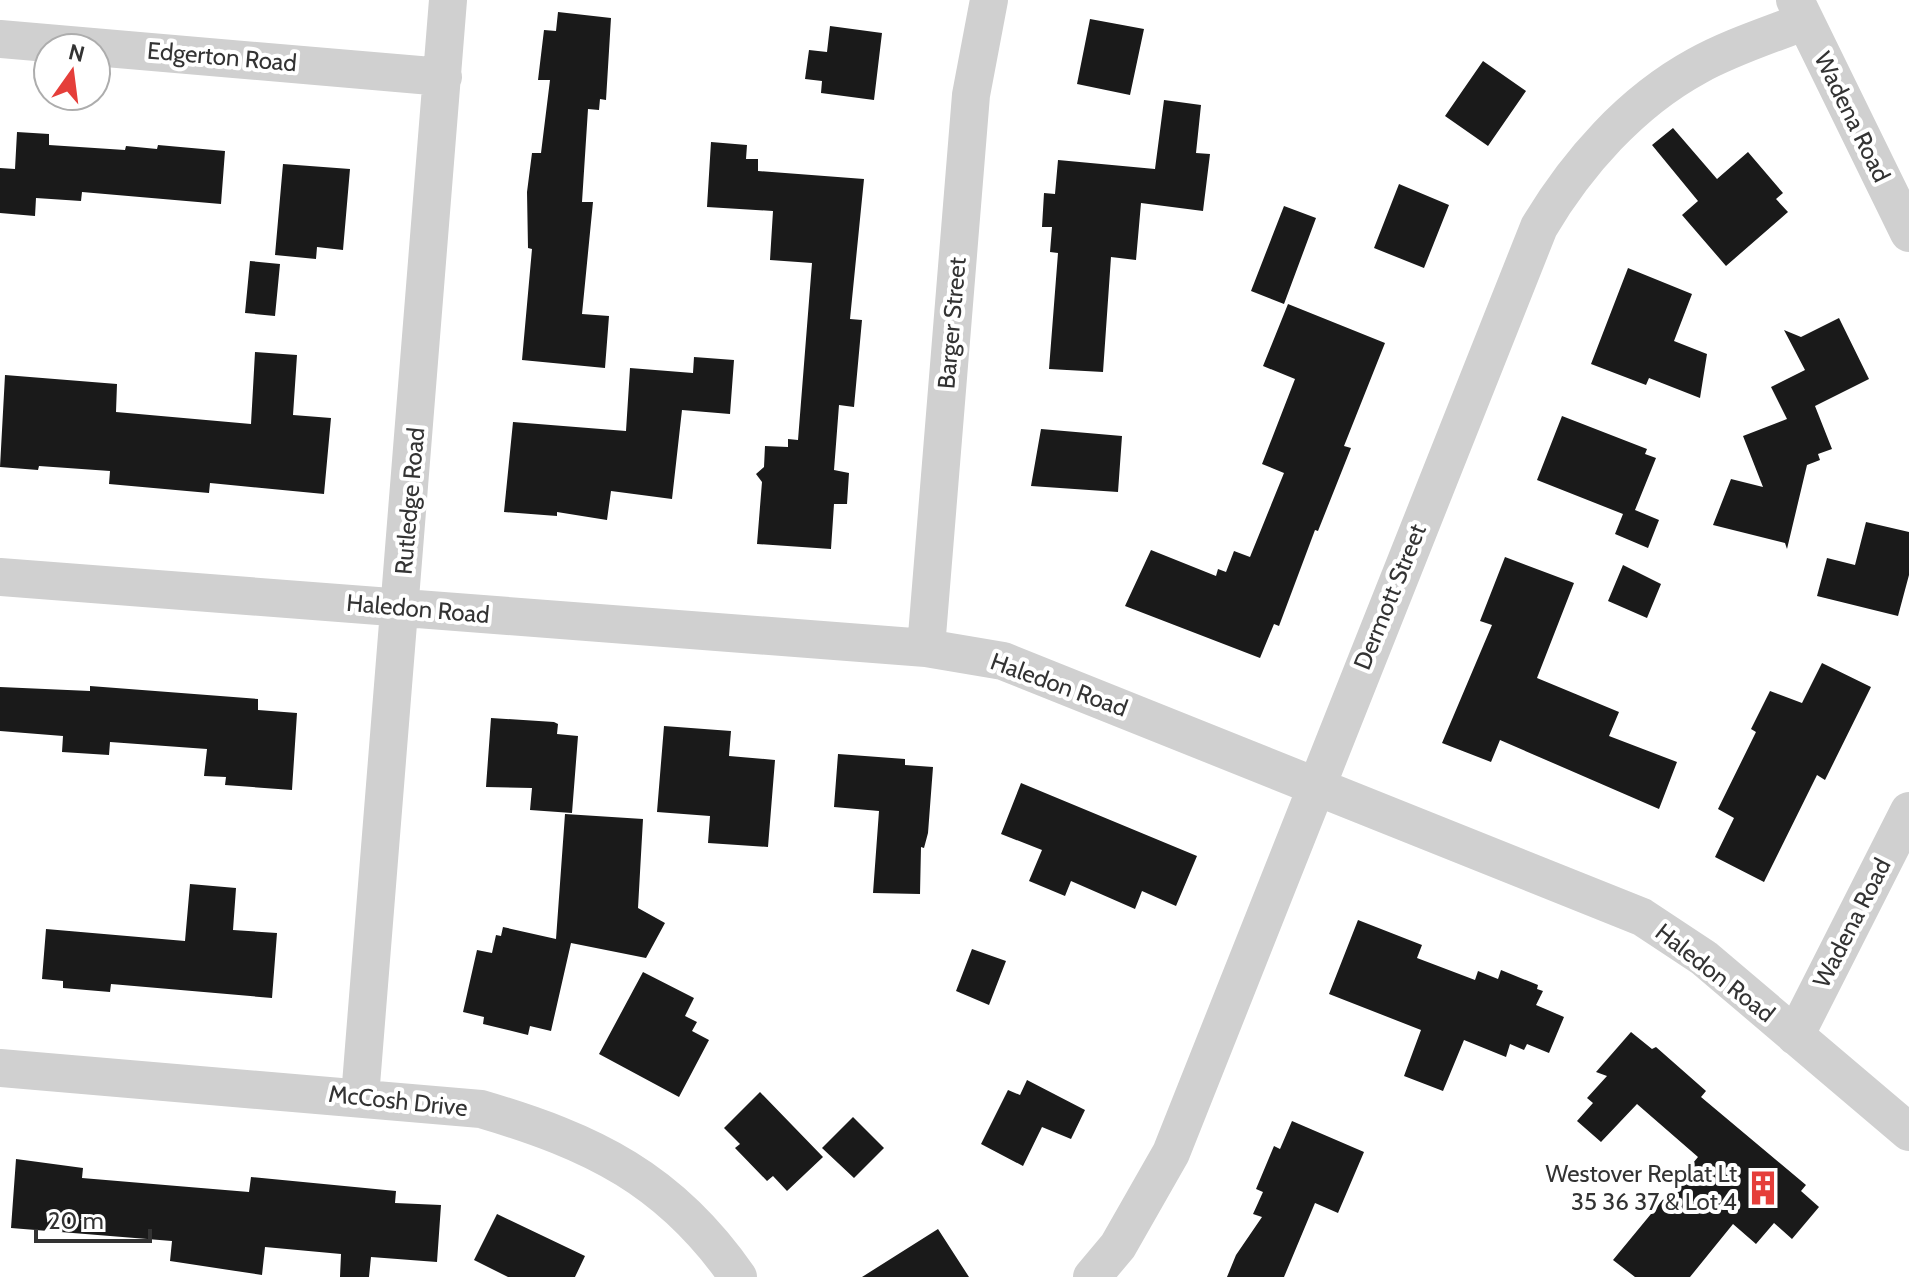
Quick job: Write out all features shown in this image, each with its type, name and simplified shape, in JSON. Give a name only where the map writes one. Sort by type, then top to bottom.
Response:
[{"type":"street","name":"Rutledge Road","points":[[360,1097],[448,0]]},
{"type":"street","name":"Barger Street","points":[[926,648],[969,110],[989,0]]},
{"type":"street","name":"Wadena Road","points":[[1800,10],[1909,233]]},
{"type":"street","name":"Dermott Street","points":[[1092,1277],[1118,1246],[1171,1153],[1539,227],[1562,188],[1630,114],[1654,94],[1698,65],[1800,10]]},
{"type":"street","name":"Edgerton Road","points":[[0,39],[443,77]]},
{"type":"street","name":"Haledon Road","points":[[0,577],[926,648],[1003,661],[1642,917],[1704,958],[1909,1132]]},
{"type":"street","name":"Wadena Road","points":[[1795,1036],[1909,811]]},
{"type":"street","name":"McCosh Drive","points":[[0,1068],[481,1109],[552,1130],[635,1172],[710,1236],[738,1277]]},
{"type":"building","points":[[558,12],[611,18],[606,100],[600,99],[599,110],[588,109],[582,202],[593,202],[582,314],[609,316],[605,368],[522,360],[532,249],[528,248],[527,192],[532,153],[541,153],[550,80],[538,80],[544,30],[556,31]]},
{"type":"building","points":[[1090,19],[1144,29],[1130,95],[1077,84]]},
{"type":"building","points":[[830,26],[882,33],[874,100],[821,93],[822,81],[805,79],[809,50],[827,52]]},
{"type":"building","points":[[1483,61],[1526,91],[1488,146],[1445,116]]},
{"type":"building","points":[[1164,100],[1201,105],[1196,153],[1210,154],[1203,211],[1141,203],[1136,260],[1111,257],[1103,372],[1049,369],[1058,253],[1050,252],[1052,227],[1042,227],[1044,193],[1055,194],[1058,160],[1155,169]]},
{"type":"building","points":[[1673,128],[1717,179],[1748,152],[1783,193],[1776,199],[1788,212],[1726,266],[1682,215],[1698,201],[1652,145]]},
{"type":"building","points":[[17,132],[49,134],[49,145],[125,150],[126,146],[157,149],[158,145],[225,151],[221,204],[82,192],[81,201],[36,198],[35,216],[0,213],[0,168],[15,169]]},
{"type":"building","points":[[711,142],[747,145],[746,159],[758,159],[758,171],[864,179],[850,319],[862,320],[854,407],[839,405],[834,470],[849,473],[847,504],[834,504],[831,549],[757,544],[762,482],[756,474],[764,467],[765,446],[788,447],[788,439],[798,440],[812,263],[770,260],[773,211],[707,207]]},
{"type":"building","points":[[283,164],[350,169],[343,250],[317,247],[316,259],[275,255]]},
{"type":"building","points":[[1399,184],[1449,205],[1424,268],[1374,248]]},
{"type":"building","points":[[1284,206],[1316,218],[1284,304],[1251,291]]},
{"type":"building","points":[[250,261],[280,264],[275,316],[245,313]]},
{"type":"building","points":[[1628,268],[1692,294],[1674,341],[1707,354],[1700,398],[1649,378],[1646,385],[1591,364]]},
{"type":"building","points":[[1288,304],[1385,343],[1344,446],[1351,448],[1318,531],[1315,530],[1279,626],[1274,624],[1260,658],[1125,606],[1151,550],[1216,576],[1218,569],[1226,572],[1234,551],[1250,557],[1284,473],[1262,464],[1295,379],[1263,366]]},
{"type":"building","points":[[1839,318],[1869,379],[1815,406],[1832,449],[1818,454],[1820,460],[1807,465],[1787,549],[1785,543],[1713,525],[1731,479],[1763,487],[1743,436],[1787,419],[1771,387],[1805,370],[1784,330],[1801,337]]},
{"type":"building","points":[[255,352],[297,355],[293,415],[331,418],[324,494],[210,483],[209,493],[109,484],[110,471],[39,466],[38,470],[0,467],[5,375],[117,384],[116,412],[251,424]]},
{"type":"building","points":[[694,357],[734,360],[730,414],[682,410],[672,499],[611,491],[607,520],[557,512],[557,516],[504,512],[513,422],[626,431],[630,368],[693,373]]},
{"type":"building","points":[[1562,416],[1647,449],[1645,454],[1656,458],[1635,510],[1659,520],[1648,548],[1615,534],[1623,514],[1537,480]]},
{"type":"building","points":[[1041,429],[1122,436],[1118,492],[1031,486]]},
{"type":"building","points":[[1866,522],[1909,532],[1909,575],[1898,616],[1817,596],[1827,558],[1855,565]]},
{"type":"building","points":[[1505,557],[1574,583],[1537,678],[1619,712],[1609,736],[1677,762],[1659,809],[1500,740],[1491,762],[1442,743],[1492,625],[1480,621]]},
{"type":"building","points":[[1623,565],[1661,584],[1647,618],[1608,601]]},
{"type":"building","points":[[1822,663],[1871,687],[1825,780],[1817,775],[1764,882],[1715,857],[1734,818],[1718,809],[1756,732],[1751,729],[1770,691],[1802,703]]},
{"type":"building","points":[[90,686],[258,699],[258,710],[297,713],[292,790],[225,785],[226,777],[204,776],[207,749],[110,742],[109,755],[62,752],[63,736],[0,731],[0,687],[90,691]]},
{"type":"building","points":[[491,718],[554,722],[558,724],[557,734],[578,736],[572,813],[530,810],[532,788],[486,787]]},
{"type":"building","points":[[664,726],[731,731],[729,756],[775,760],[768,847],[708,843],[710,816],[657,812]]},
{"type":"building","points":[[838,754],[905,759],[905,765],[933,767],[928,833],[924,848],[921,847],[920,894],[873,893],[879,811],[834,807]]},
{"type":"building","points":[[1021,783],[1197,856],[1176,906],[1142,891],[1135,909],[1071,881],[1065,896],[1029,881],[1042,850],[1001,834]]},
{"type":"building","points":[[565,814],[643,819],[638,908],[665,923],[646,958],[571,943],[551,1031],[530,1026],[528,1035],[483,1024],[484,1017],[463,1012],[477,950],[492,953],[496,935],[501,936],[503,927],[556,939]]},
{"type":"building","points":[[190,884],[236,888],[233,930],[277,933],[272,998],[111,984],[110,992],[63,988],[63,981],[42,979],[46,929],[185,941]]},
{"type":"building","points":[[1358,920],[1422,945],[1417,958],[1475,980],[1478,971],[1498,979],[1501,970],[1538,985],[1537,989],[1543,991],[1536,1005],[1564,1017],[1549,1053],[1527,1044],[1524,1050],[1510,1044],[1506,1057],[1464,1040],[1443,1091],[1404,1076],[1421,1030],[1329,994]]},
{"type":"building","points":[[972,949],[1006,961],[989,1005],[956,991]]},
{"type":"building","points":[[643,972],[694,998],[685,1016],[697,1022],[692,1031],[709,1040],[679,1097],[599,1054]]},
{"type":"building","points":[[1631,1032],[1652,1049],[1656,1047],[1706,1091],[1701,1097],[1806,1185],[1801,1191],[1819,1207],[1792,1239],[1774,1223],[1756,1244],[1733,1224],[1690,1277],[1635,1277],[1613,1260],[1698,1157],[1637,1104],[1601,1142],[1577,1121],[1593,1103],[1587,1098],[1607,1076],[1596,1072]]},
{"type":"building","points":[[1027,1080],[1085,1110],[1071,1139],[1042,1127],[1023,1166],[981,1144],[1008,1090],[1020,1095]]},
{"type":"building","points":[[760,1092],[823,1157],[787,1191],[773,1176],[767,1181],[735,1148],[740,1144],[724,1128]]},
{"type":"building","points":[[853,1117],[884,1148],[854,1178],[822,1148]]},
{"type":"building","points":[[1292,1121],[1364,1152],[1338,1213],[1315,1203],[1284,1277],[1227,1277],[1236,1255],[1262,1217],[1253,1214],[1263,1192],[1256,1189],[1274,1146],[1280,1149]]},
{"type":"building","points":[[16,1159],[83,1168],[82,1178],[177,1186],[249,1192],[251,1177],[396,1191],[395,1203],[441,1205],[437,1262],[371,1257],[369,1277],[340,1277],[341,1254],[265,1247],[262,1275],[170,1261],[172,1241],[11,1228]]},
{"type":"building","points":[[497,1214],[585,1256],[575,1277],[508,1277],[474,1260]]},
{"type":"building","points":[[938,1229],[969,1277],[862,1277]]},
{"type":"place","name":"Westover Replat Lt 35 36 37 & Lot 4","points":[[1763,1188]]}]
